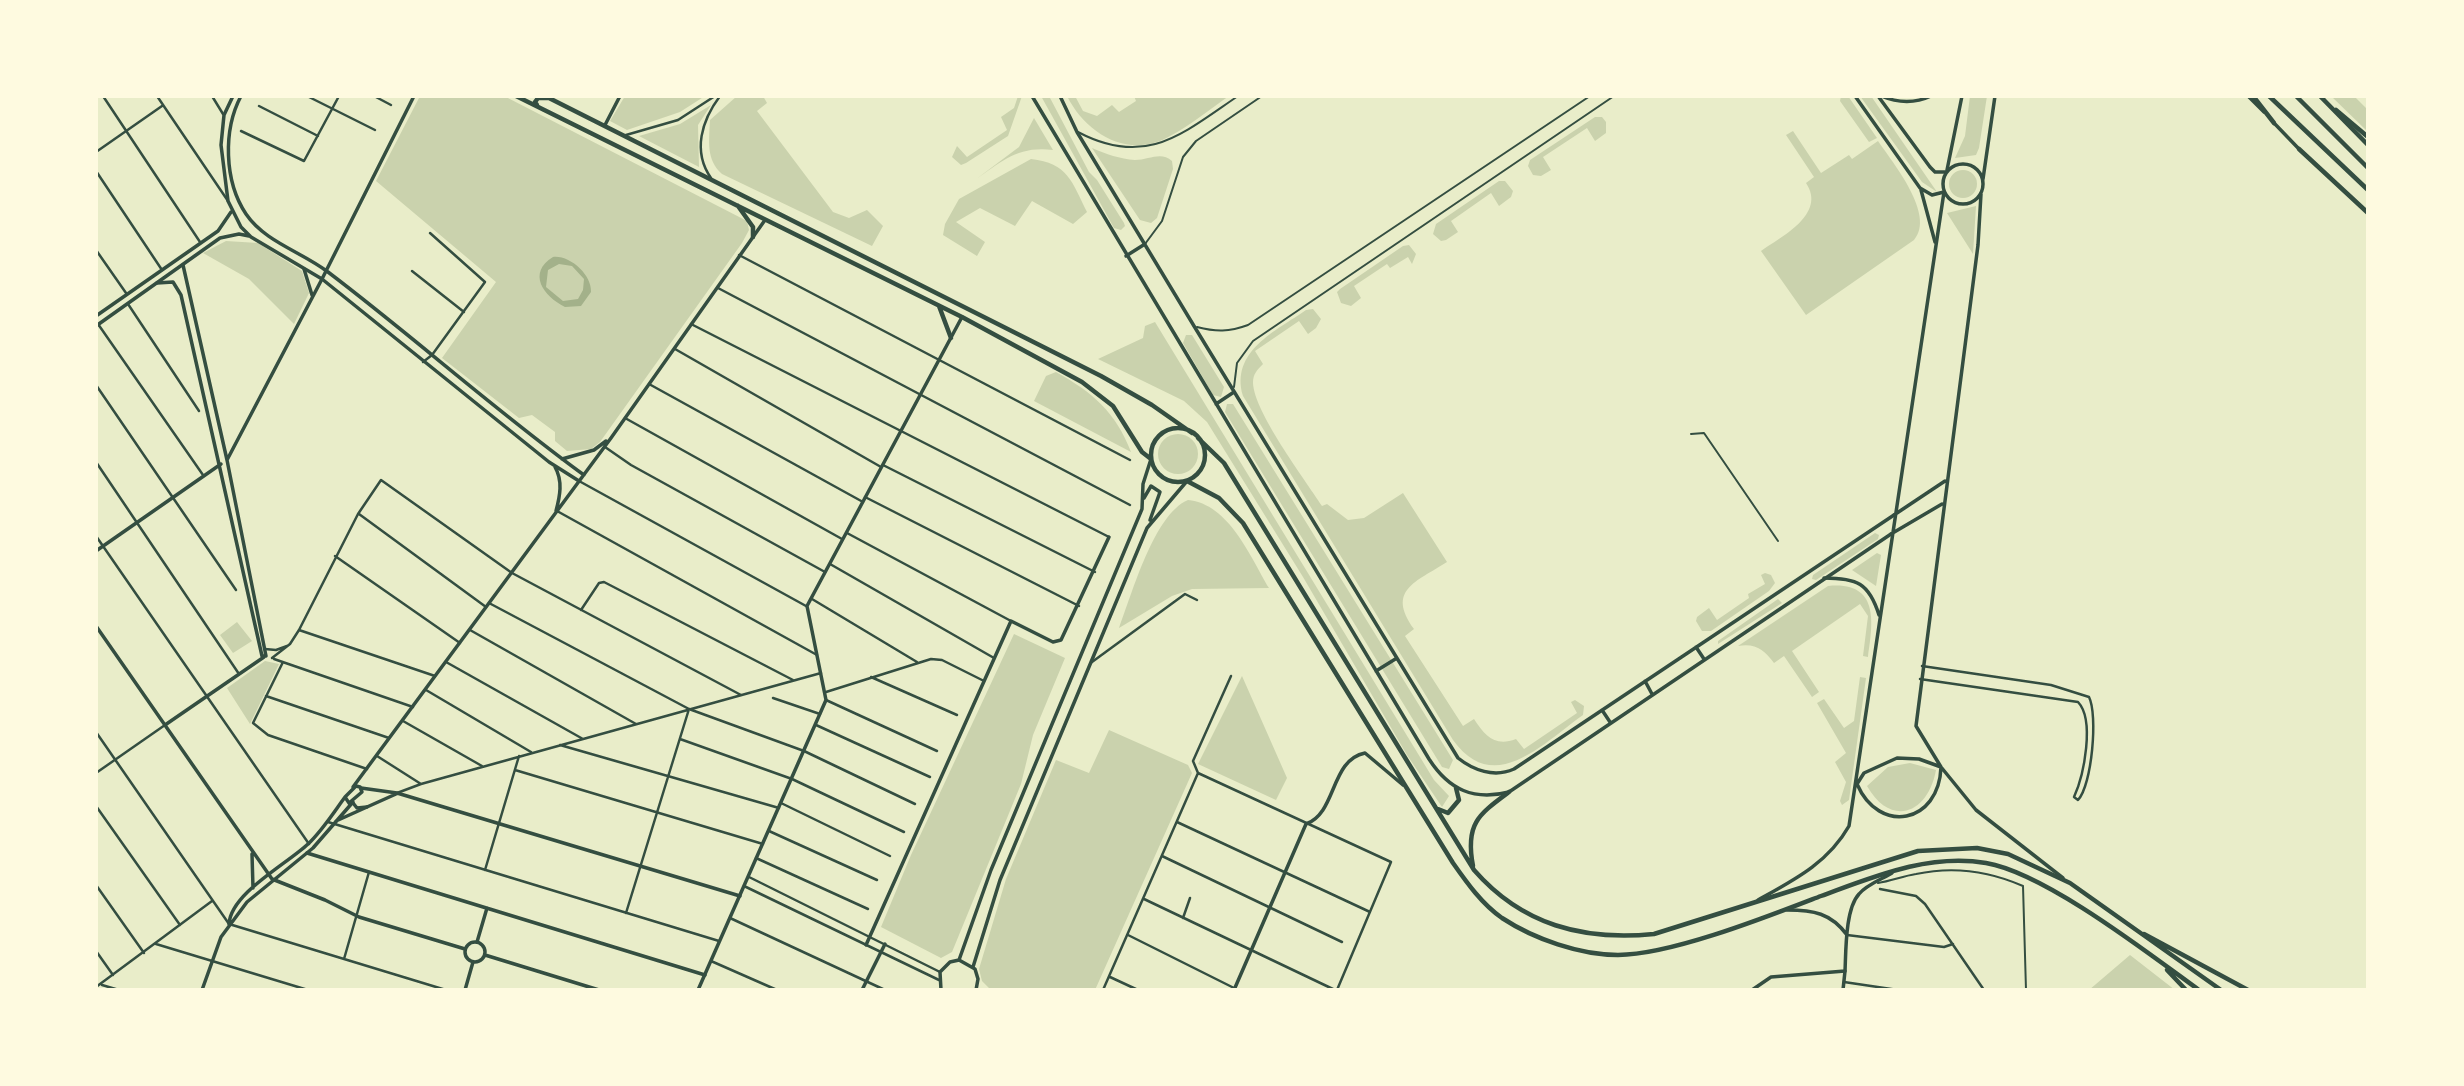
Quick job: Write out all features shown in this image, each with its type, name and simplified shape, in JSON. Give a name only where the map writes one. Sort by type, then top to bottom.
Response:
[{"type":"main road","points":[[233,96],[223,115],[221,145],[228,201],[231,212],[251,237]]},
{"type":"main road","points":[[241,96],[230,118],[228,146],[237,192],[247,215],[260,230],[326,270],[584,475]]},
{"type":"main road","points":[[96,551],[227,460],[414,96]]},
{"type":"main road","points":[[516,96],[524,96]]},
{"type":"main road","points":[[516,96],[735,202],[962,317],[1098,392],[1121,416],[1142,452],[1151,459],[1164,478],[1187,481],[1219,498],[1243,523],[1453,863],[1484,902],[1502,918],[1553,942],[1601,954],[1631,955],[1716,933],[1897,870],[1936,862],[1985,863],[2030,877],[2199,990]]},
{"type":"main road","points":[[605,125],[620,96]]},
{"type":"main road","points":[[1032,96],[1438,773],[1456,788],[1484,798],[1509,792]]},
{"type":"main road","points":[[1060,96],[1077,132],[1194,326],[1458,758],[1470,767],[1486,772],[1514,769],[1945,481]]},
{"type":"main road","points":[[1855,96],[1920,188],[1935,242]]},
{"type":"main road","points":[[1879,96],[1902,103],[1920,101],[1931,96]]},
{"type":"main road","points":[[1879,96],[1930,167],[1946,172],[1964,164],[1976,169],[1983,181]]},
{"type":"main road","points":[[1750,904],[1808,872],[1839,845],[1849,826],[1935,242],[1962,96]]},
{"type":"main road","points":[[1995,96],[1916,726],[1941,767],[1976,810],[2070,883],[2221,990]]},
{"type":"main road","points":[[2248,96],[2299,149],[2368,213]]},
{"type":"main road","points":[[2253,96],[2274,123]]},
{"type":"main road","points":[[2269,96],[2368,190]]},
{"type":"main road","points":[[2296,96],[2368,168]]},
{"type":"main road","points":[[2320,96],[2368,137]]},
{"type":"main road","points":[[2320,96],[2368,145]]},
{"type":"main road","points":[[539,108],[536,99],[547,97],[626,135],[968,308],[1152,405],[1192,433],[1224,463],[1474,870],[1508,904],[1563,929],[1592,935],[1623,937],[1654,934],[1918,850],[1951,847],[2008,854],[2070,883]]},
{"type":"main road","points":[[1920,188],[1932,195],[1944,192]]},
{"type":"main road","points":[[1944,192],[1958,204],[1971,203],[1981,194]]},
{"type":"main road","points":[[735,202],[752,227],[753,237]]},
{"type":"main road","points":[[202,990],[211,959],[229,924],[271,878],[309,844],[377,756],[611,438],[771,208]]},
{"type":"main road","points":[[96,316],[223,226],[231,212]]},
{"type":"main road","points":[[97,325],[220,238],[239,234],[251,237],[322,279],[554,466],[579,481]]},
{"type":"main road","points":[[1126,256],[1145,244]]},
{"type":"main road","points":[[178,258],[183,264],[227,460],[265,657]]},
{"type":"main road","points":[[303,267],[312,297]]},
{"type":"main road","points":[[157,283],[173,282],[180,289],[265,657]]},
{"type":"main road","points":[[938,305],[951,338]]},
{"type":"main road","points":[[698,990],[826,700],[807,606],[968,308]]},
{"type":"main road","points":[[1216,404],[1235,392]]},
{"type":"main road","points":[[474,402],[480,395]]},
{"type":"main road","points":[[1142,509],[1143,484],[1154,442],[1167,431],[1184,429],[1192,433]]},
{"type":"main road","points":[[562,459],[594,450],[611,438]]},
{"type":"main road","points":[[1147,528],[1187,481],[1200,470],[1204,462],[1202,445],[1198,438]]},
{"type":"main road","points":[[554,466],[559,474],[560,494],[556,512]]},
{"type":"main road","points":[[959,960],[991,870],[1142,509],[1147,490],[1155,487],[1160,496],[1000,880],[973,967]]},
{"type":"main road","points":[[1474,870],[1470,840],[1474,824],[1483,811],[1824,578],[1942,504]]},
{"type":"main road","points":[[866,945],[1011,621],[1058,642],[1079,606],[1109,537]]},
{"type":"main road","points":[[1824,578],[1845,578],[1865,588],[1872,594],[1880,617]]},
{"type":"main road","points":[[96,626],[271,878],[357,916],[465,949]]},
{"type":"main road","points":[[1696,647],[1704,659]]},
{"type":"main road","points":[[165,725],[265,657]]},
{"type":"main road","points":[[1376,671],[1397,658]]},
{"type":"main road","points":[[1645,681],[1652,694]]},
{"type":"main road","points":[[1602,710],[1610,722]]},
{"type":"main road","points":[[1235,989],[1306,824],[1316,818],[1343,769],[1357,754],[1365,753],[1410,793]]},
{"type":"main road","points":[[1857,784],[1864,773],[1897,758],[1919,760],[1941,767]]},
{"type":"main road","points":[[1857,784],[1864,799],[1880,811],[1892,816],[1911,816],[1924,810],[1935,796],[1941,767]]},
{"type":"main road","points":[[229,924],[240,901],[253,888],[307,853],[353,802],[362,788],[363,774]]},
{"type":"main road","points":[[353,787],[397,793],[740,896]]},
{"type":"main road","points":[[1437,809],[1446,813],[1455,808],[1460,800],[1456,788]]},
{"type":"main road","points":[[333,822],[397,793]]},
{"type":"main road","points":[[345,797],[357,808],[367,807]]},
{"type":"main road","points":[[252,852],[255,869],[253,888]]},
{"type":"main road","points":[[307,853],[705,975]]},
{"type":"main road","points":[[1843,990],[1847,935],[1855,900],[1874,883],[1897,870]]},
{"type":"main road","points":[[477,942],[487,908]]},
{"type":"main road","points":[[1782,909],[1823,913],[1841,926],[1847,935]]},
{"type":"main road","points":[[2138,931],[2248,990]]},
{"type":"main road","points":[[477,942],[485,948],[485,955],[480,961],[473,962],[465,956],[465,949],[470,943],[477,942]]},
{"type":"main road","points":[[862,990],[884,944]]},
{"type":"main road","points":[[485,955],[599,990]]},
{"type":"main road","points":[[941,990],[940,972],[946,964],[959,960],[973,967],[977,974],[976,988],[983,990]]},
{"type":"main road","points":[[466,990],[473,962]]},
{"type":"main road","points":[[2159,962],[2186,990]]},
{"type":"main road","points":[[1752,990],[1765,979],[1845,971]]},
{"type":"street","points":[[103,96],[200,243]]},
{"type":"street","points":[[157,96],[228,201]]},
{"type":"street","points":[[212,96],[223,115]]},
{"type":"street","points":[[307,96],[375,130]]},
{"type":"street","points":[[241,131],[304,161],[339,96]]},
{"type":"street","points":[[374,96],[391,105]]},
{"type":"street","points":[[626,135],[678,120],[715,96]]},
{"type":"street","points":[[711,178],[703,160],[702,129],[708,113],[720,96]]},
{"type":"street","points":[[96,152],[163,105]]},
{"type":"street","points":[[259,106],[318,136]]},
{"type":"street","points":[[96,171],[162,270]]},
{"type":"street","points":[[423,362],[432,355],[485,282],[430,233]]},
{"type":"street","points":[[96,250],[127,295]]},
{"type":"street","points":[[740,255],[1130,460]]},
{"type":"street","points":[[412,271],[464,312]]},
{"type":"street","points":[[717,288],[1130,505]]},
{"type":"street","points":[[128,304],[199,411]]},
{"type":"street","points":[[691,324],[1109,537]]},
{"type":"street","points":[[97,325],[203,475]]},
{"type":"street","points":[[674,348],[882,466],[1095,572]]},
{"type":"street","points":[[649,384],[864,499],[1079,606]]},
{"type":"street","points":[[96,385],[236,590]]},
{"type":"street","points":[[625,418],[843,539]]},
{"type":"street","points":[[604,447],[631,465],[825,572]]},
{"type":"street","points":[[96,462],[240,675]]},
{"type":"street","points":[[272,658],[290,644],[299,630],[335,556],[381,480],[512,573],[741,695]]},
{"type":"street","points":[[579,481],[807,606]]},
{"type":"street","points":[[556,512],[817,656]]},
{"type":"street","points":[[358,514],[488,605],[689,709],[804,751],[915,804]]},
{"type":"street","points":[[846,533],[1011,621]]},
{"type":"street","points":[[96,536],[309,844]]},
{"type":"street","points":[[335,556],[460,643]]},
{"type":"street","points":[[830,564],[994,658]]},
{"type":"street","points":[[581,610],[599,583],[604,582],[793,680]]},
{"type":"street","points":[[1092,662],[1185,594],[1198,600]]},
{"type":"street","points":[[811,598],[918,662]]},
{"type":"street","points":[[299,630],[436,676]]},
{"type":"street","points":[[470,630],[636,724]]},
{"type":"street","points":[[265,649],[276,650],[290,644]]},
{"type":"street","points":[[265,657],[413,707]]},
{"type":"street","points":[[826,692],[918,662],[942,660],[984,681]]},
{"type":"street","points":[[283,662],[253,723],[268,735],[367,769]]},
{"type":"street","points":[[446,662],[583,738]]},
{"type":"street","points":[[1920,679],[2078,702],[2088,718],[2080,784],[2074,797],[2078,800],[2082,796],[2086,785],[2094,720],[2089,697],[2051,685],[1922,666]]},
{"type":"street","points":[[397,793],[483,766],[821,673]]},
{"type":"street","points":[[1143,899],[1336,990],[1391,862],[1198,773],[1193,761],[1231,676]]},
{"type":"street","points":[[871,677],[957,715]]},
{"type":"street","points":[[426,690],[532,753]]},
{"type":"street","points":[[266,696],[390,738]]},
{"type":"street","points":[[773,698],[821,714]]},
{"type":"street","points":[[826,700],[937,751]]},
{"type":"street","points":[[626,913],[689,709]]},
{"type":"street","points":[[402,721],[483,766]]},
{"type":"street","points":[[96,773],[165,725]]},
{"type":"street","points":[[816,725],[930,776]]},
{"type":"street","points":[[96,732],[229,924],[446,990]]},
{"type":"street","points":[[680,739],[792,779],[904,832]]},
{"type":"street","points":[[560,745],[780,805],[890,856]]},
{"type":"street","points":[[377,756],[421,784]]},
{"type":"street","points":[[485,870],[519,756]]},
{"type":"street","points":[[515,770],[763,844]]},
{"type":"street","points":[[1103,990],[1198,773]]},
{"type":"street","points":[[96,806],[180,925]]},
{"type":"street","points":[[327,821],[719,941]]},
{"type":"street","points":[[1177,822],[1370,912]]},
{"type":"street","points":[[769,831],[877,880]]},
{"type":"street","points":[[1162,856],[1342,942]]},
{"type":"street","points":[[756,858],[868,909]]},
{"type":"street","points":[[344,959],[369,872]]},
{"type":"street","points":[[748,877],[940,972]]},
{"type":"street","points":[[96,885],[144,953]]},
{"type":"street","points":[[744,886],[939,980]]},
{"type":"street","points":[[1880,889],[1916,896],[1926,904],[1984,990]]},
{"type":"street","points":[[1183,918],[1190,898]]},
{"type":"street","points":[[98,985],[212,901]]},
{"type":"street","points":[[730,918],[885,990]]},
{"type":"street","points":[[1128,935],[1235,989]]},
{"type":"street","points":[[1847,935],[1944,947],[1952,944]]},
{"type":"street","points":[[156,944],[308,990]]},
{"type":"street","points":[[96,951],[113,975]]},
{"type":"street","points":[[711,961],[777,990]]},
{"type":"street","points":[[1110,977],[1138,990]]},
{"type":"street","points":[[1844,982],[1898,990]]},
{"type":"street","points":[[98,985],[119,990]]},
{"type":"lane","points":[[1077,132],[1095,142],[1137,150],[1176,137],[1238,96]]},
{"type":"lane","points":[[1145,244],[1162,221],[1183,157],[1196,141],[1262,96]]},
{"type":"lane","points":[[1194,326],[1214,332],[1248,325],[1591,96]]},
{"type":"lane","points":[[1235,392],[1237,363],[1253,341],[1614,96]]},
{"type":"lane","points":[[1691,434],[1704,433],[1778,541]]},
{"type":"lane","points":[[1874,883],[1919,873],[1956,870],[1990,874],[2023,886],[2026,990]]},
{"type":"shaded area","points":[[420,96],[504,96],[747,221],[749,230],[742,243],[600,442],[591,449],[567,451],[555,441],[555,432],[532,415],[519,418],[442,358],[496,282],[376,181]]},
{"type":"shaded area","points":[[625,96],[705,96],[680,112],[627,130],[610,121]]},
{"type":"shaded area","points":[[737,96],[763,96],[767,103],[757,111],[833,212],[849,218],[867,210],[883,226],[872,246],[722,174],[717,169],[710,150],[710,120]]},
{"type":"shaded area","points":[[1018,96],[1022,96],[1008,136],[961,165],[952,157],[957,146],[967,157],[1007,130],[1001,117],[1014,108]]},
{"type":"shaded area","points":[[1041,96],[1049,96],[1089,172],[1124,223],[1125,226],[1121,230],[1114,228]]},
{"type":"shaded area","points":[[1067,96],[1075,96],[1083,111],[1097,116],[1112,105],[1119,112],[1136,101],[1134,96],[1229,96],[1170,136],[1155,143],[1139,145],[1124,144],[1097,132],[1075,110]]},
{"type":"shaded area","points":[[1841,96],[1848,96],[1877,138],[1869,142],[1840,101]]},
{"type":"shaded area","points":[[1860,96],[1871,96],[1937,192],[1922,182]]},
{"type":"shaded area","points":[[1970,96],[1987,96],[1979,148],[1976,155],[1955,158],[1965,136]]},
{"type":"shaded area","points":[[2331,96],[2354,96],[2368,110],[2368,132]]},
{"type":"shaded area","points":[[711,105],[698,125],[699,167],[639,136],[680,124]]},
{"type":"shaded area","points":[[1595,117],[1602,117],[1606,122],[1606,133],[1595,141],[1587,128],[1543,157],[1551,170],[1541,176],[1533,175],[1528,166],[1530,160]]},
{"type":"shaded area","points":[[1034,118],[1053,150],[1030,150],[1011,156],[975,180],[1019,147]]},
{"type":"shaded area","points":[[1793,131],[1821,173],[1849,155],[1852,159],[1878,141],[1910,189],[1920,217],[1914,240],[1806,315],[1761,251],[1790,232],[1811,205],[1811,194],[1806,183],[1814,177],[1786,135]]},
{"type":"shaded area","points":[[1092,148],[1129,159],[1159,156],[1172,161],[1173,169],[1157,218],[1151,223],[1140,220]]},
{"type":"shaded area","points":[[1031,159],[1043,161],[1061,170],[1072,183],[1087,212],[1073,224],[1032,201],[1015,226],[980,208],[956,222],[985,242],[977,256],[943,235],[945,224],[959,199]]},
{"type":"shaded area","points":[[1963,170],[1973,174],[1977,184],[1973,194],[1963,198],[1953,194],[1949,184],[1953,174]]},
{"type":"shaded area","points":[[1499,181],[1505,181],[1513,191],[1511,197],[1499,206],[1491,193],[1451,221],[1458,232],[1441,241],[1433,234],[1436,224]]},
{"type":"shaded area","points":[[1976,206],[1973,254],[1947,213]]},
{"type":"shaded area","points":[[226,241],[258,243],[302,271],[309,293],[294,324],[249,279],[203,253]]},
{"type":"shaded area","points":[[1409,245],[1416,254],[1412,264],[1408,257],[1390,268],[1387,264],[1354,286],[1361,298],[1351,306],[1341,303],[1337,292],[1340,289],[1403,246]]},
{"type":"shaded area","points":[[553,257],[560,257],[579,267],[588,279],[591,292],[581,306],[565,307],[550,297],[541,284],[541,270]],"holes":[[[559,264],[572,266],[584,279],[583,290],[578,299],[563,301],[546,287],[548,270]]]},
{"type":"shaded area","points":[[1313,309],[1321,319],[1316,328],[1308,334],[1299,321],[1255,351],[1263,364],[1256,372],[1253,383],[1262,411],[1322,506],[1327,504],[1348,520],[1364,518],[1403,493],[1447,562],[1408,588],[1403,605],[1414,629],[1405,636],[1463,726],[1474,719],[1482,730],[1496,741],[1516,739],[1524,749],[1577,713],[1571,702],[1575,700],[1584,706],[1583,715],[1535,751],[1518,760],[1501,765],[1485,764],[1469,756],[1453,740],[1243,396],[1241,380],[1249,355],[1269,335],[1306,310]]},
{"type":"shaded area","points":[[1155,322],[1434,780],[1449,796],[1442,807],[1407,755],[1303,577],[1207,422],[1184,401],[1098,359],[1143,338],[1145,326]]},
{"type":"shaded area","points":[[1186,335],[1192,335],[1224,387],[1221,397],[1213,395],[1183,343]]},
{"type":"shaded area","points":[[1056,372],[1081,387],[1101,404],[1118,425],[1131,452],[1034,401],[1046,376]]},
{"type":"shaded area","points":[[1227,404],[1233,404],[1453,760],[1449,769],[1442,767],[1225,412]]},
{"type":"shaded area","points":[[1178,434],[1186,435],[1192,440],[1197,446],[1197,462],[1192,468],[1186,473],[1178,474],[1170,473],[1164,468],[1159,462],[1158,454],[1159,446],[1164,440],[1170,435]]},
{"type":"shaded area","points":[[1188,500],[1215,511],[1227,521],[1246,547],[1269,588],[1192,589],[1172,596],[1119,628],[1155,538],[1176,508]]},
{"type":"shaded area","points":[[1875,533],[1879,535],[1878,539],[1816,580],[1812,579],[1813,575]]},
{"type":"shaded area","points":[[1877,553],[1881,555],[1876,586],[1852,570]]},
{"type":"shaded area","points":[[1761,575],[1771,575],[1775,583],[1769,591],[1711,631],[1702,631],[1696,621],[1697,617],[1709,608],[1717,620],[1749,598],[1748,594],[1765,584]]},
{"type":"shaded area","points":[[1828,586],[1845,586],[1857,590],[1865,597],[1871,618],[1868,657],[1863,656],[1868,616],[1860,604],[1792,651],[1819,692],[1812,697],[1784,656],[1774,663],[1759,649],[1738,646]]},
{"type":"shaded area","points":[[1778,599],[1782,603],[1718,644],[1718,641]]},
{"type":"shaded area","points":[[237,622],[252,641],[233,653],[220,635]]},
{"type":"shaded area","points":[[1014,634],[1065,658],[1033,735],[1021,784],[952,952],[941,958],[881,927],[911,855]]},
{"type":"shaded area","points":[[265,661],[279,664],[250,724],[227,688]]},
{"type":"shaded area","points":[[1242,676],[1287,778],[1276,800],[1198,764]]},
{"type":"shaded area","points":[[1860,677],[1866,678],[1849,800],[1842,805],[1840,801],[1846,782],[1835,762],[1846,753],[1817,703],[1824,699],[1844,728],[1854,721]]},
{"type":"shaded area","points":[[1109,730],[1188,765],[1192,773],[1095,990],[991,990],[982,981],[979,969],[1006,879],[1056,760],[1089,773]]},
{"type":"shaded area","points":[[1910,763],[1936,770],[1932,785],[1917,805],[1908,810],[1897,811],[1877,799],[1867,786],[1888,767]]},
{"type":"shaded area","points":[[2130,955],[2175,990],[2089,990]]}]
